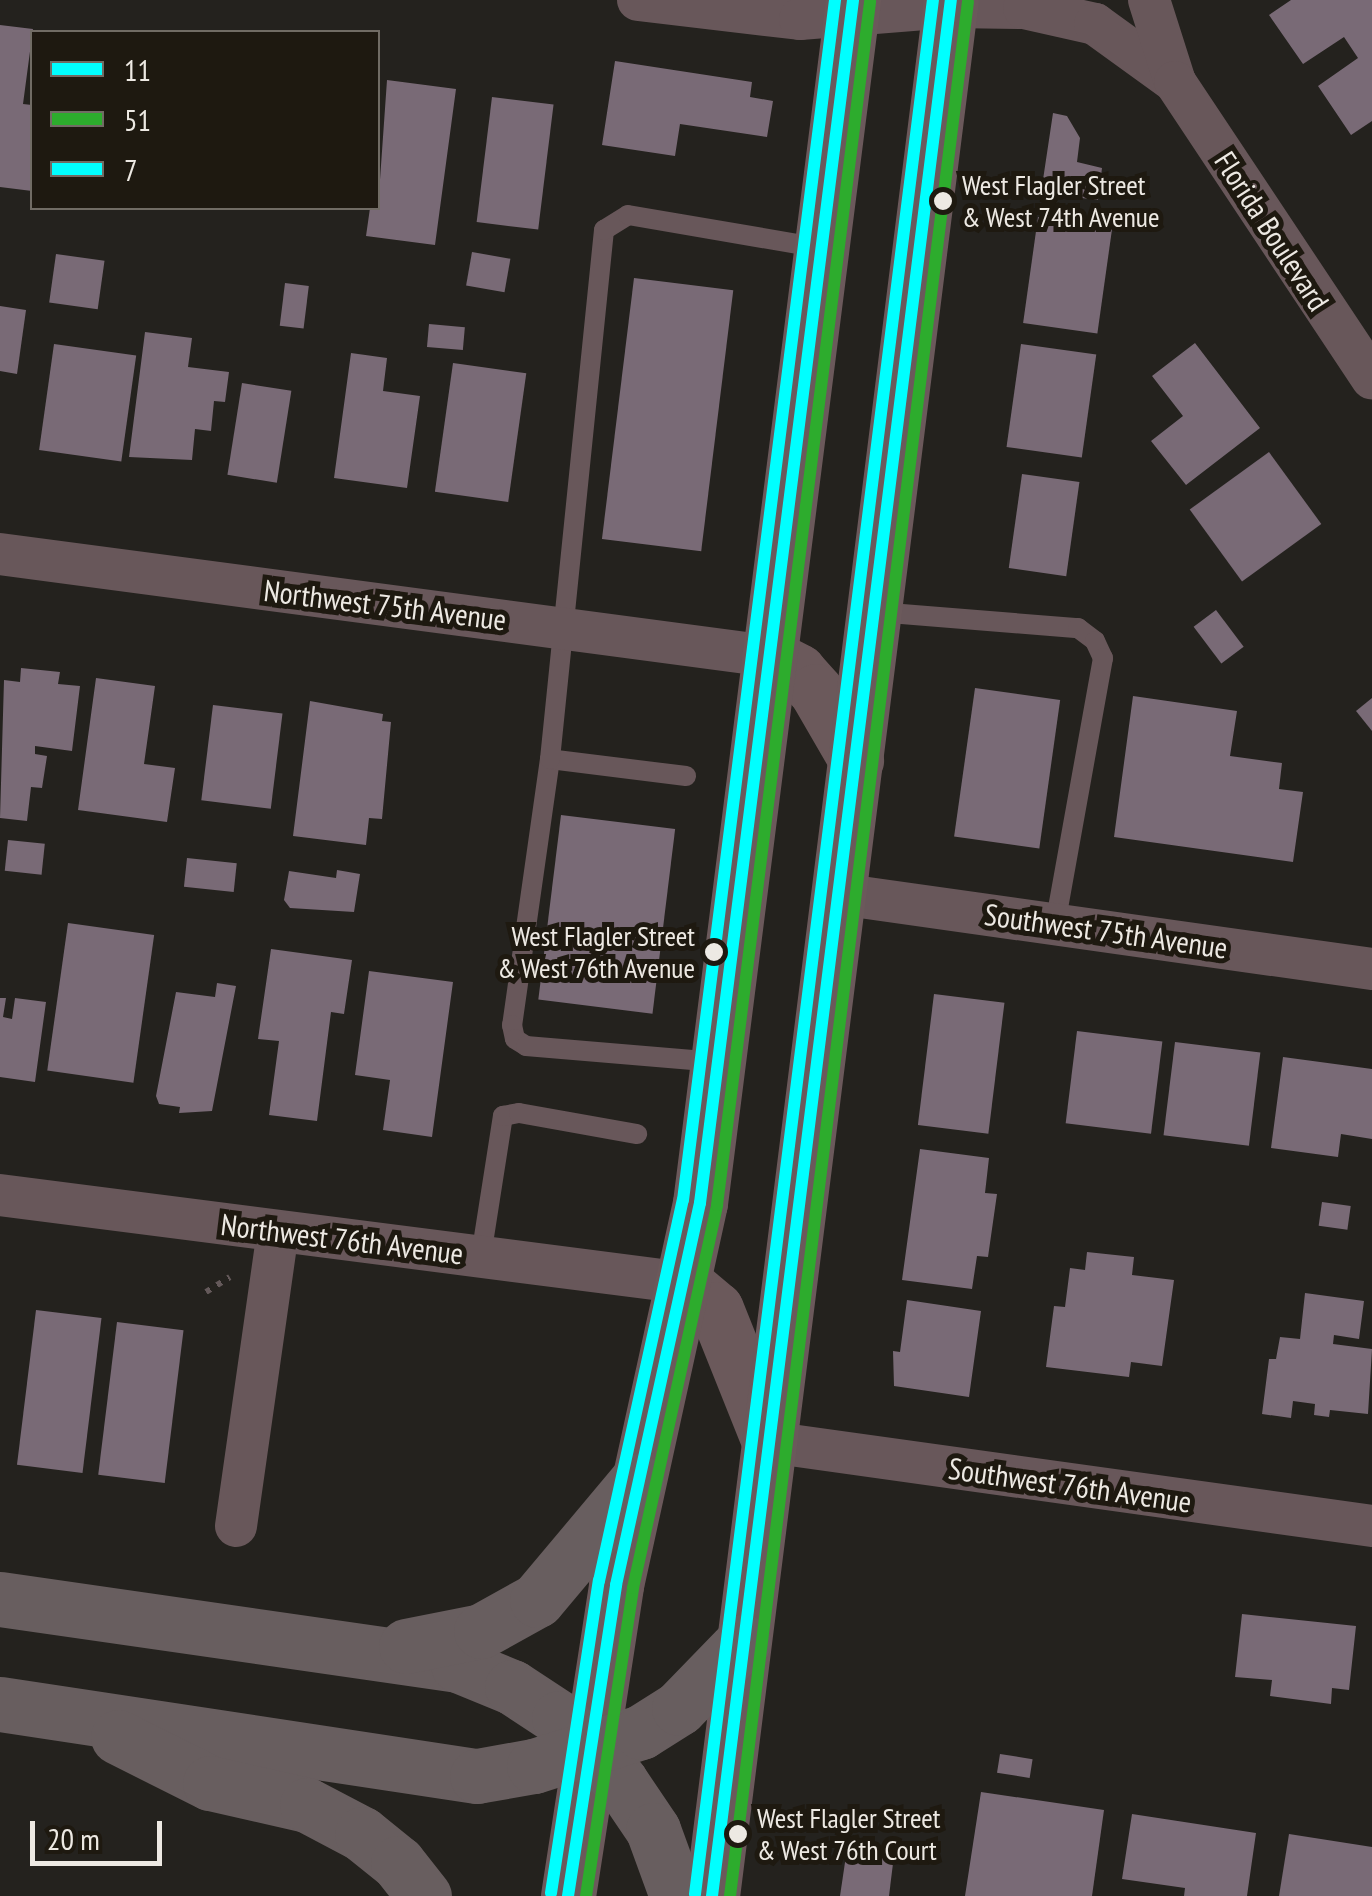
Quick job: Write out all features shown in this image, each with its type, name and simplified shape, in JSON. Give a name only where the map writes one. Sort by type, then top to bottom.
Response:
[{"type":"highway","points":[[379,1652],[481,1631],[537,1600],[637,1481]]},
{"type":"highway","points":[[0,1599],[458,1665],[512,1687],[589,1748],[653,1830],[676,1896]]},
{"type":"highway","points":[[0,1704],[477,1776],[641,1732],[679,1708],[742,1642]]},
{"type":"highway","points":[[75,1716],[210,1783],[306,1805],[362,1834],[398,1863],[424,1896]]},
{"type":"main road","points":[[712,1896],[950,3]]},
{"type":"main road","points":[[568,1896],[589,1748],[637,1481],[685,1283],[852,8]]},
{"type":"main road","points":[[769,656],[798,670],[816,691],[856,760]]},
{"type":"main road","points":[[685,1283],[716,1309],[769,1442]]},
{"type":"street","name":"Florida Boulevard","points":[[639,0],[776,18],[852,8],[950,3],[1024,8],[1095,24],[1175,82]]},
{"type":"street","name":"Florida Boulevard","points":[[1149,0],[1175,82],[1372,378]]},
{"type":"street","name":"Northwest 75th Avenue","points":[[0,554],[769,656]]},
{"type":"street","name":"Southwest 75th Avenue","points":[[839,894],[1372,970]]},
{"type":"street","name":"Northwest 76th Avenue","points":[[0,1194],[685,1283]]},
{"type":"street","points":[[236,1526],[278,1232]]},
{"type":"street","name":"Southwest 76th Avenue","points":[[769,1442],[1372,1526]]},
{"type":"lane","points":[[716,1062],[526,1046],[515,1039],[512,1025],[567,628],[604,230],[628,215],[823,248]]},
{"type":"lane","points":[[876,612],[1078,628],[1095,640],[1102,658],[1055,925]]},
{"type":"lane","points":[[550,759],[686,776]]},
{"type":"lane","points":[[480,1256],[503,1116],[520,1113],[637,1134]]},
{"type":"path","points":[[206,1292],[230,1276]]},
{"type":"building","points":[[1291,0],[1372,0],[1372,121],[1351,135],[1318,86],[1358,58],[1344,37],[1303,64],[1269,15]]},
{"type":"building","points":[[0,25],[33,29],[23,104],[30,105],[30,191],[0,187]]},
{"type":"building","points":[[615,61],[752,82],[750,97],[773,101],[767,137],[680,124],[675,156],[602,145]]},
{"type":"building","points":[[387,80],[456,89],[435,245],[366,236],[370,210],[380,210]]},
{"type":"building","points":[[492,97],[554,105],[538,230],[477,222]]},
{"type":"building","points":[[1053,113],[1067,116],[1080,138],[1077,162],[1102,168],[1098,200],[1041,193]]},
{"type":"building","points":[[1038,217],[1112,227],[1097,333],[1023,323]]},
{"type":"building","points":[[472,252],[510,259],[505,292],[466,285]]},
{"type":"building","points":[[56,254],[105,261],[98,309],[49,303]]},
{"type":"building","points":[[634,278],[733,290],[701,551],[602,539]]},
{"type":"building","points":[[285,283],[309,286],[304,329],[280,326]]},
{"type":"building","points":[[0,306],[26,310],[17,374],[0,371]]},
{"type":"building","points":[[429,324],[465,327],[463,350],[427,347]]},
{"type":"building","points":[[145,332],[192,338],[188,367],[229,372],[225,402],[214,401],[211,431],[195,429],[192,460],[129,457]]},
{"type":"building","points":[[1195,343],[1260,428],[1186,485],[1151,441],[1183,416],[1152,376]]},
{"type":"building","points":[[54,344],[136,356],[121,462],[39,450]]},
{"type":"building","points":[[1021,344],[1096,355],[1082,458],[1007,447]]},
{"type":"building","points":[[351,353],[387,358],[383,391],[420,396],[407,488],[334,478]]},
{"type":"building","points":[[453,363],[526,373],[508,502],[435,492]]},
{"type":"building","points":[[242,383],[291,391],[277,483],[227,475]]},
{"type":"building","points":[[1269,452],[1321,524],[1242,582],[1190,510]]},
{"type":"building","points":[[1022,474],[1079,482],[1066,576],[1009,568]]},
{"type":"building","points":[[1216,610],[1244,647],[1221,664],[1194,627]]},
{"type":"building","points":[[21,668],[60,672],[58,684],[80,686],[72,751],[35,746],[35,754],[47,756],[42,788],[31,787],[27,821],[0,818],[4,680],[20,682]]},
{"type":"building","points":[[96,678],[155,686],[144,764],[175,768],[167,822],[78,810]]},
{"type":"building","points":[[975,688],[1060,700],[1039,849],[954,837]]},
{"type":"building","points":[[1133,696],[1237,711],[1230,756],[1282,763],[1279,789],[1303,792],[1293,862],[1114,837]]},
{"type":"building","points":[[1372,698],[1372,731],[1356,711]]},
{"type":"building","points":[[310,701],[383,714],[382,721],[391,722],[382,819],[369,818],[366,845],[293,836]]},
{"type":"building","points":[[213,705],[282,714],[271,809],[201,800]]},
{"type":"building","points":[[561,815],[675,829],[652,1014],[538,1000]]},
{"type":"building","points":[[8,840],[45,844],[42,875],[5,871]]},
{"type":"building","points":[[187,858],[237,863],[234,892],[184,887]]},
{"type":"building","points":[[337,870],[360,874],[354,912],[290,908],[284,900],[289,871],[336,878]]},
{"type":"building","points":[[68,923],[154,935],[133,1083],[47,1071]]},
{"type":"building","points":[[271,949],[352,960],[344,1014],[331,1012],[317,1121],[269,1115],[279,1041],[258,1039]]},
{"type":"building","points":[[369,971],[453,982],[432,1137],[383,1130],[390,1080],[355,1075]]},
{"type":"building","points":[[217,983],[236,986],[212,1111],[179,1113],[180,1107],[159,1104],[156,1096],[176,992],[215,997]]},
{"type":"building","points":[[934,994],[1004,1003],[988,1134],[918,1125]]},
{"type":"building","points":[[0,998],[6,998],[3,1017],[12,1019],[15,998],[46,1002],[35,1082],[0,1077]]},
{"type":"building","points":[[1077,1031],[1162,1041],[1151,1134],[1066,1123]]},
{"type":"building","points":[[1175,1042],[1260,1052],[1249,1146],[1164,1135]]},
{"type":"building","points":[[1283,1057],[1372,1069],[1372,1139],[1341,1134],[1338,1157],[1271,1148]]},
{"type":"building","points":[[920,1149],[989,1158],[985,1193],[997,1194],[988,1257],[977,1256],[972,1289],[902,1280]]},
{"type":"building","points":[[1322,1202],[1351,1206],[1347,1230],[1319,1226]]},
{"type":"building","points":[[1087,1252],[1134,1257],[1132,1275],[1174,1280],[1162,1366],[1131,1362],[1129,1377],[1046,1367],[1054,1306],[1065,1307],[1070,1268],[1085,1270]]},
{"type":"building","points":[[1305,1293],[1364,1301],[1359,1339],[1334,1335],[1333,1344],[1372,1349],[1368,1414],[1330,1410],[1329,1417],[1314,1415],[1315,1404],[1293,1401],[1291,1418],[1262,1414],[1269,1359],[1276,1359],[1280,1337],[1300,1339]]},
{"type":"building","points":[[907,1300],[981,1311],[969,1397],[894,1386],[893,1351],[900,1352]]},
{"type":"building","points":[[36,1310],[102,1318],[82,1473],[17,1465]]},
{"type":"building","points":[[117,1322],[184,1330],[165,1483],[98,1475]]},
{"type":"building","points":[[1242,1614],[1356,1626],[1349,1690],[1332,1688],[1331,1704],[1270,1696],[1272,1680],[1235,1677]]},
{"type":"building","points":[[1000,1754],[1033,1759],[1030,1778],[997,1773]]},
{"type":"building","points":[[981,1792],[1104,1810],[1092,1896],[965,1896]]},
{"type":"building","points":[[1132,1814],[1256,1833],[1247,1896],[1184,1896],[1185,1888],[1122,1879]]},
{"type":"building","points":[[1289,1834],[1372,1847],[1372,1896],[1279,1896]]},
{"type":"building","points":[[847,1849],[894,1855],[889,1896],[840,1896]]},
{"type":"transit line","name":"7","points":[[551,1893],[599,1581],[683,1200],[835,0]]},
{"type":"transit line","name":"11","points":[[568,1896],[616,1585],[700,1203],[853,0]]},
{"type":"transit line","name":"7","points":[[695,1894],[933,0]]},
{"type":"transit line","name":"11","points":[[712,1896],[951,0]]},
{"type":"transit line","name":"51","points":[[586,1896],[633,1588],[717,1205],[870,2]]},
{"type":"transit line","name":"51","points":[[730,1896],[968,2]]},
{"type":"place","name":"West Flagler Street & West 74th Avenue","points":[[943,201]]},
{"type":"place","name":"West Flagler Street & West 76th Avenue","points":[[714,952]]},
{"type":"place","name":"West Flagler Street & West 76th Court","points":[[738,1834]]}]
